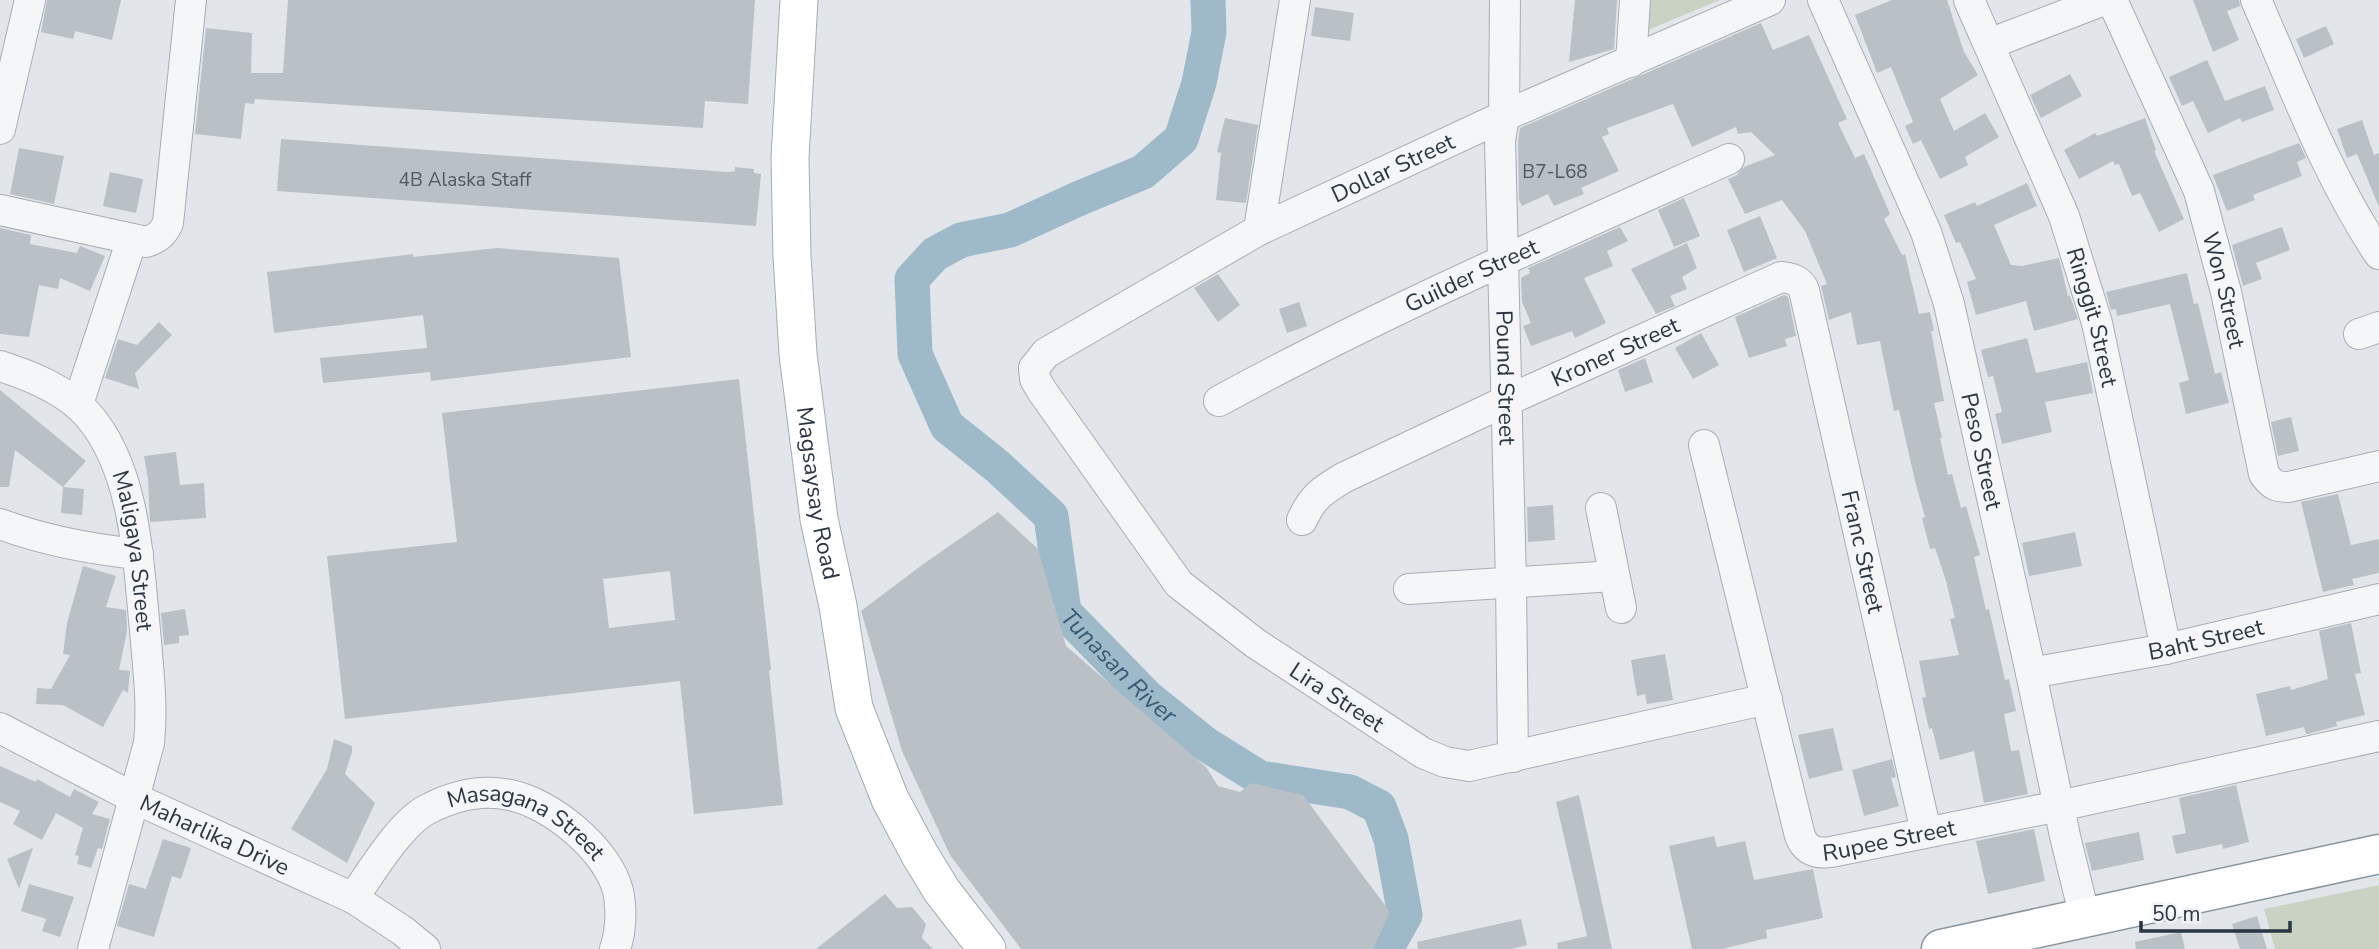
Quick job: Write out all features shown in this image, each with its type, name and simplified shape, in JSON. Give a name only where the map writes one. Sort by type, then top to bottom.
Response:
[{"type":"highway","points":[[1941,949],[2379,853]]},
{"type":"main road","name":"Magsaysay Road","points":[[799,0],[790,158],[798,354],[819,519],[838,606],[854,708],[890,799],[920,855],[942,891],[987,949]]},
{"type":"street","points":[[0,129],[30,0]]},
{"type":"street","points":[[0,210],[146,242],[163,233],[168,223],[191,0]]},
{"type":"street","points":[[1259,230],[1295,0]]},
{"type":"street","name":"Pound Street","points":[[1505,0],[1504,116],[1500,140],[1501,261],[1511,582],[1513,757]]},
{"type":"street","points":[[1631,62],[1635,0]]},
{"type":"street","name":"Dollar Street","points":[[1034,368],[1046,353],[1259,230],[1504,116],[1770,0]]},
{"type":"street","name":"Peso Street","points":[[1823,0],[1926,232],[1949,304],[2085,918]]},
{"type":"street","name":"Ringgit Street","points":[[1969,0],[2064,216],[2097,323],[2166,649]]},
{"type":"street","points":[[1989,44],[2104,0]]},
{"type":"street","name":"Won Street","points":[[2112,0],[2199,191],[2226,292],[2264,474],[2277,487],[2289,487],[2379,466]]},
{"type":"street","points":[[2256,0],[2334,176],[2379,254]]},
{"type":"street","name":"Guilder Street","points":[[1219,401],[1287,364],[1501,261],[1729,159]]},
{"type":"street","points":[[78,404],[132,239]]},
{"type":"street","name":"Kroner Street","points":[[1302,520],[1316,495],[1343,478],[1781,277],[1793,278]]},
{"type":"street","name":"Franc Street","points":[[1793,278],[1804,290],[1926,832]]},
{"type":"street","name":"Maligaya Street","points":[[0,366],[46,384],[78,404],[90,418],[108,444],[123,479],[138,554],[152,713],[149,743],[93,949]]},
{"type":"street","name":"Lira Street","points":[[1034,368],[1035,379],[1042,391],[1179,584],[1255,643],[1423,753],[1445,762],[1469,766],[1767,699]]},
{"type":"street","name":"Rupee Street","points":[[1704,445],[1804,845],[1811,851],[1831,852],[2059,806],[2379,736]]},
{"type":"street","points":[[1601,508],[1621,608]]},
{"type":"street","points":[[0,524],[91,550],[138,554]]},
{"type":"street","points":[[1409,589],[1614,576]]},
{"type":"street","name":"Baht Street","points":[[2031,673],[2166,649],[2379,599]]},
{"type":"street","name":"Maharlika Drive","points":[[0,727],[134,798],[353,898],[425,949]]},
{"type":"street","name":"Masagana Street","points":[[353,898],[397,836],[424,810],[450,799],[472,794],[512,795],[548,810],[580,835],[608,867],[618,891],[620,915],[615,949]]},
{"type":"green space","points":[[1643,0],[1720,0],[1648,30]]},
{"type":"green space","points":[[2379,885],[2379,949],[2275,949],[2264,909]]},
{"type":"building","points":[[47,0],[121,0],[112,40],[75,31],[73,39],[41,32]]},
{"type":"building","points":[[288,0],[755,0],[748,104],[705,101],[703,128],[255,99],[254,104],[245,103],[241,139],[195,134],[206,28],[252,33],[251,73],[283,73]]},
{"type":"building","points":[[1575,0],[1617,0],[1614,49],[1569,62]]},
{"type":"building","points":[[1892,0],[1947,0],[1964,52],[1978,75],[1940,99],[1954,131],[1985,113],[1999,137],[1965,157],[1968,165],[1940,179],[1921,140],[1913,144],[1905,126],[1913,122],[1891,67],[1877,73],[1855,15]]},
{"type":"building","points":[[2193,0],[2239,0],[2240,6],[2227,11],[2239,40],[2213,52]]},
{"type":"building","points":[[1315,7],[1354,13],[1350,41],[1311,36]]},
{"type":"building","points":[[1761,23],[1773,50],[1809,35],[1847,119],[1838,123],[1855,158],[1864,154],[1890,214],[1884,219],[1902,255],[1905,254],[1919,314],[1930,312],[1944,401],[1934,403],[1940,438],[1948,475],[1952,474],[1961,508],[1966,506],[1980,555],[1974,557],[1986,610],[1989,609],[2005,680],[2009,679],[2016,711],[2004,714],[2011,751],[2019,750],[2028,794],[1984,803],[1974,751],[1940,760],[1922,698],[1926,697],[1919,661],[1959,655],[1950,619],[1955,618],[1946,581],[1935,548],[1930,549],[1899,410],[1894,411],[1880,341],[1857,345],[1851,312],[1829,320],[1821,286],[1827,284],[1805,231],[1782,200],[1745,214],[1728,179],[1737,175],[1744,167],[1775,155],[1751,132],[1738,134],[1736,127],[1692,147],[1673,104],[1607,128],[1609,134],[1602,137],[1619,171],[1581,188],[1584,194],[1554,206],[1548,194],[1522,206],[1519,200],[1520,128]]},
{"type":"building","points":[[2326,26],[2334,44],[2304,58],[2296,39]]},
{"type":"building","points":[[2207,60],[2225,101],[2265,86],[2274,110],[2242,122],[2240,118],[2208,133],[2193,101],[2182,106],[2169,77]]},
{"type":"building","points":[[2070,74],[2082,96],[2041,118],[2030,95]]},
{"type":"building","points":[[1225,118],[1258,125],[1246,203],[1216,200],[1221,153],[1217,152]]},
{"type":"building","points":[[2145,118],[2156,150],[2154,151],[2184,219],[2159,232],[2140,193],[2132,196],[2119,164],[2115,165],[2113,161],[2079,179],[2064,150],[2095,133],[2097,136]]},
{"type":"building","points":[[2362,120],[2374,155],[2379,153],[2379,207],[2357,154],[2347,158],[2337,129]]},
{"type":"building","points":[[281,139],[728,172],[735,171],[735,167],[754,169],[754,173],[761,174],[756,226],[277,191]]},
{"type":"building","points":[[2299,143],[2306,158],[2297,162],[2302,176],[2253,195],[2255,200],[2227,211],[2213,175]]},
{"type":"building","points":[[19,148],[64,156],[54,204],[10,194]]},
{"type":"building","points":[[110,172],[143,179],[136,213],[103,206]]},
{"type":"building","points":[[2027,183],[2037,206],[1994,225],[2011,265],[2022,266],[2059,258],[2068,296],[2078,319],[2034,331],[2026,301],[1976,315],[1967,282],[1976,279],[1960,242],[1956,243],[1944,215],[1975,202],[1977,206]]},
{"type":"building","points":[[1684,198],[1700,236],[1674,247],[1658,210]]},
{"type":"building","points":[[1760,216],[1777,258],[1744,272],[1727,230]]},
{"type":"building","points":[[1620,227],[1628,241],[1607,251],[1613,266],[1584,278],[1606,323],[1575,338],[1572,331],[1531,346],[1523,326],[1531,323],[1522,302],[1521,278],[1530,273],[1528,268]]},
{"type":"building","points":[[2282,227],[2290,250],[2256,263],[2262,279],[2243,286],[2232,245]]},
{"type":"building","points":[[0,228],[31,235],[30,244],[77,253],[80,246],[105,256],[90,291],[60,278],[58,289],[39,285],[29,337],[0,334]]},
{"type":"building","points":[[1687,243],[1697,268],[1682,277],[1687,289],[1670,296],[1675,306],[1656,314],[1631,269]]},
{"type":"building","points":[[497,248],[619,258],[631,357],[431,381],[430,372],[323,383],[320,358],[427,348],[423,315],[274,333],[267,272],[413,254],[413,257]]},
{"type":"building","points":[[2187,273],[2194,304],[2198,303],[2215,374],[2221,372],[2229,403],[2186,414],[2179,383],[2189,380],[2170,304],[2117,316],[2116,309],[2111,310],[2106,292]]},
{"type":"building","points":[[1218,274],[1240,305],[1218,322],[1194,288]]},
{"type":"building","points":[[1784,295],[1788,297],[1796,336],[1785,339],[1787,346],[1749,358],[1735,317]]},
{"type":"building","points":[[1299,302],[1307,326],[1287,333],[1279,309]]},
{"type":"building","points":[[159,322],[172,335],[135,373],[139,389],[105,378],[118,339],[137,345]]},
{"type":"building","points":[[1701,333],[1719,365],[1693,379],[1675,348]]},
{"type":"building","points":[[2027,338],[2036,373],[2087,362],[2093,393],[2045,402],[2052,432],[2002,444],[1995,414],[2002,412],[1993,376],[1988,377],[1981,350]]},
{"type":"building","points":[[1645,358],[1653,382],[1625,392],[1618,370]]},
{"type":"building","points":[[739,379],[783,805],[694,814],[680,681],[345,719],[327,556],[457,542],[442,413]],"holes":[[[670,571],[675,620],[609,628],[603,579]]]},
{"type":"building","points":[[0,390],[86,461],[63,487],[15,450],[9,487],[0,487]]},
{"type":"building","points":[[2291,417],[2299,451],[2278,456],[2271,422]]},
{"type":"building","points":[[176,452],[180,485],[204,483],[206,518],[150,522],[144,456]]},
{"type":"building","points":[[63,487],[84,489],[82,515],[61,513]]},
{"type":"building","points":[[2338,494],[2351,545],[2379,539],[2379,573],[2352,579],[2354,585],[2323,592],[2301,502]]},
{"type":"building","points":[[1553,505],[1555,540],[1528,542],[1527,507]]},
{"type":"building","points":[[998,512],[1038,549],[1066,646],[1206,767],[1218,786],[1240,792],[1251,783],[1303,795],[1390,912],[1373,949],[1021,949],[950,855],[902,751],[861,611]]},
{"type":"building","points":[[2075,532],[2082,566],[2029,576],[2022,543]]},
{"type":"building","points":[[83,566],[116,576],[106,607],[126,610],[127,631],[119,670],[130,671],[128,693],[123,690],[103,727],[63,705],[36,704],[37,688],[51,689],[70,655],[63,654],[67,623]]},
{"type":"building","points":[[185,609],[189,635],[179,636],[179,643],[164,645],[161,613]]},
{"type":"building","points":[[2351,623],[2361,673],[2355,674],[2365,715],[2336,722],[2337,726],[2308,734],[2304,727],[2266,736],[2256,694],[2290,686],[2291,690],[2328,679],[2319,631]]},
{"type":"building","points":[[1665,654],[1673,700],[1647,704],[1645,694],[1637,696],[1631,660]]},
{"type":"building","points":[[1833,728],[1843,770],[1809,779],[1798,735]]},
{"type":"building","points":[[334,739],[352,746],[345,774],[375,803],[347,863],[291,829],[327,769]]},
{"type":"building","points":[[1892,759],[1896,777],[1891,778],[1899,806],[1864,816],[1852,770]]},
{"type":"building","points":[[0,766],[36,782],[37,779],[70,797],[74,789],[99,802],[92,814],[110,819],[102,849],[98,848],[91,868],[77,864],[79,856],[75,855],[83,828],[56,813],[42,840],[13,824],[20,811],[0,802]]},
{"type":"building","points":[[2236,785],[2249,842],[2223,849],[2222,844],[2176,854],[2172,836],[2186,833],[2179,798]]},
{"type":"building","points":[[1579,795],[1612,949],[1558,949],[1557,943],[1587,936],[1556,802]]},
{"type":"building","points":[[2034,829],[2045,881],[1988,894],[1976,841]]},
{"type":"building","points":[[2139,832],[2144,860],[2092,871],[2085,843]]},
{"type":"building","points":[[1714,836],[1717,847],[1745,841],[1754,880],[1813,869],[1823,918],[1766,930],[1767,938],[1722,949],[1692,949],[1669,846]]},
{"type":"building","points":[[163,839],[191,848],[181,879],[172,876],[154,937],[117,926],[129,884],[146,889]]},
{"type":"building","points":[[33,848],[19,889],[7,859]]},
{"type":"building","points":[[29,884],[74,897],[60,937],[42,931],[46,919],[21,911]]},
{"type":"building","points":[[885,894],[897,908],[912,907],[926,924],[922,938],[933,949],[816,949]]},
{"type":"building","points":[[2257,916],[2267,949],[2240,949],[2232,924]]},
{"type":"building","points":[[1521,919],[1527,945],[1511,949],[1418,949],[1417,942]]},
{"type":"building","points":[[2181,932],[2185,949],[2136,949],[2135,942]]},
{"type":"waterway","name":"Tunasan River","points":[[1208,0],[1209,32],[1199,83],[1181,139],[1143,172],[1010,230],[961,240],[935,254],[912,279],[915,354],[947,426],[997,466],[1051,516],[1064,612],[1148,698],[1204,743],[1260,778],[1350,792],[1379,807],[1391,839],[1405,915],[1386,949]]}]
